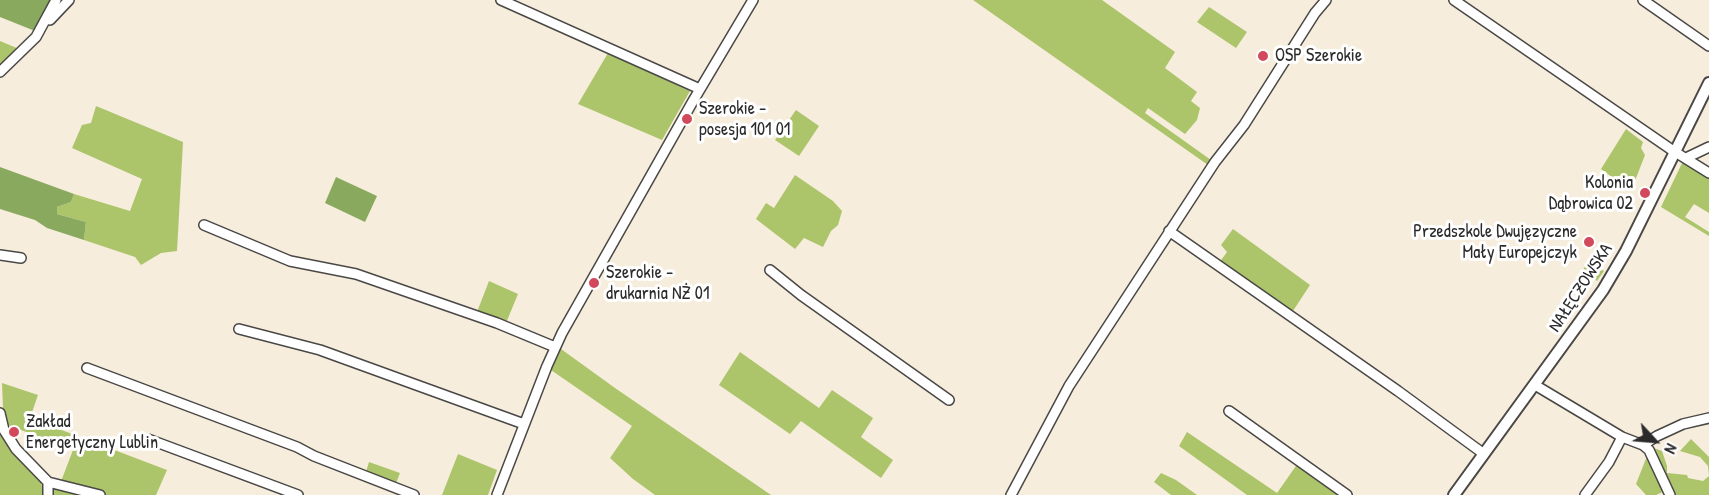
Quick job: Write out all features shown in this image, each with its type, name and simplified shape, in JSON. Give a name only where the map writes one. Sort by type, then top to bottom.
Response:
[{"type":"main road","name":"NAŁĘCZOWSKA","points":[[1454,495],[1588,313],[1613,274],[1709,83]]},
{"type":"street","points":[[0,72],[28,47],[43,26],[56,0]]},
{"type":"street","points":[[43,26],[69,0]]},
{"type":"street","points":[[501,0],[700,89]]},
{"type":"street","points":[[497,495],[555,347],[700,89],[753,0]]},
{"type":"street","points":[[1011,495],[1069,386],[1169,231],[1215,162],[1244,124],[1326,0]]},
{"type":"street","points":[[1454,0],[1709,173]]},
{"type":"street","points":[[1643,0],[1709,46]]},
{"type":"street","points":[[1686,158],[1709,147]]},
{"type":"street","points":[[204,225],[290,261],[356,274],[496,323],[555,347]]},
{"type":"street","points":[[1169,231],[1484,454]]},
{"type":"street","points":[[0,255],[21,258]]},
{"type":"street","points":[[770,270],[801,295],[949,400]]},
{"type":"street","points":[[239,328],[320,350],[524,424]]},
{"type":"street","points":[[87,368],[297,447],[358,474],[414,495]]},
{"type":"street","points":[[1535,385],[1623,436],[1643,445],[1653,455],[1670,495]]},
{"type":"street","points":[[1229,411],[1347,495]]},
{"type":"street","points":[[0,413],[9,440],[48,482],[100,495]]},
{"type":"street","points":[[1643,445],[1683,424],[1709,418]]},
{"type":"street","points":[[1585,495],[1609,462],[1623,436]]},
{"type":"street","points":[[148,439],[298,495]]},
{"type":"street","points":[[48,482],[48,495]]},
{"type":"green space","points":[[0,0],[52,0],[35,31],[0,17]]},
{"type":"green space","points":[[973,0],[1102,0],[1175,52],[1165,68],[1197,92],[1191,101],[1200,108],[1197,120],[1185,134],[1148,108],[1145,113],[1211,160],[1208,165]]},
{"type":"green space","points":[[1209,7],[1247,32],[1236,48],[1197,22]]},
{"type":"green space","points":[[0,41],[19,49],[0,66]]},
{"type":"green space","points":[[608,53],[690,91],[662,140],[578,104]]},
{"type":"green space","points":[[96,106],[183,142],[177,251],[161,253],[141,265],[135,257],[84,240],[86,222],[57,214],[57,207],[71,202],[74,194],[130,211],[142,179],[72,148],[82,125],[91,123]]},
{"type":"green space","points":[[796,110],[819,126],[799,156],[775,140]]},
{"type":"green space","points":[[1626,129],[1643,142],[1641,148],[1645,155],[1631,191],[1601,169]]},
{"type":"green space","points":[[1683,161],[1709,178],[1709,213],[1694,204],[1685,217],[1709,232],[1709,236],[1661,207]]},
{"type":"green space","points":[[0,167],[74,194],[71,202],[57,207],[57,214],[86,222],[84,240],[0,209]]},
{"type":"green space","points":[[795,175],[833,201],[842,211],[838,225],[831,231],[823,247],[804,238],[795,249],[756,219],[766,203],[774,208]]},
{"type":"green space","points":[[336,177],[377,196],[365,222],[325,203]]},
{"type":"green space","points":[[1233,229],[1310,285],[1291,314],[1219,263],[1227,252],[1221,245]]},
{"type":"green space","points":[[1589,261],[1604,271],[1597,281],[1582,271]]},
{"type":"green space","points":[[489,281],[518,294],[506,323],[477,312]]},
{"type":"green space","points":[[561,349],[771,495],[655,495],[610,458],[632,426],[551,370]]},
{"type":"green space","points":[[740,352],[819,408],[832,390],[873,418],[861,437],[893,460],[881,478],[801,421],[790,434],[719,385]]},
{"type":"green space","points":[[2,383],[38,395],[30,418],[167,470],[156,495],[49,495],[48,482],[60,484],[73,450],[8,425],[3,408]]},
{"type":"green space","points":[[0,425],[39,477],[45,495],[0,495]]},
{"type":"green space","points":[[1187,432],[1277,493],[1298,463],[1340,495],[1247,495],[1179,446]]},
{"type":"green space","points":[[1691,439],[1709,457],[1709,476],[1708,466],[1700,457],[1680,451]]},
{"type":"green space","points":[[1654,448],[1662,451],[1667,473],[1687,475],[1688,478],[1703,481],[1709,476],[1709,495],[1675,495]]},
{"type":"green space","points":[[458,454],[497,470],[488,495],[442,495]]},
{"type":"green space","points":[[1647,456],[1665,491],[1656,495],[1646,495],[1636,484]]},
{"type":"green space","points":[[369,462],[400,473],[395,486],[365,475]]},
{"type":"green space","points":[[1161,473],[1176,480],[1197,495],[1171,495],[1154,482]]},
{"type":"place","name":"OSP Szerokie","points":[[1263,56]]},
{"type":"place","name":"Szerokie - posesja 101 01","points":[[687,119]]},
{"type":"place","name":"Kolonia Dąbrowica 02","points":[[1645,193]]},
{"type":"place","name":"Przedszkole Dwujęzyczne Mały Europejczyk","points":[[1589,242]]},
{"type":"place","name":"Szerokie - drukarnia NŻ 01","points":[[594,283]]},
{"type":"place","name":"Zakład Energetyczny Lublin","points":[[14,432]]}]
